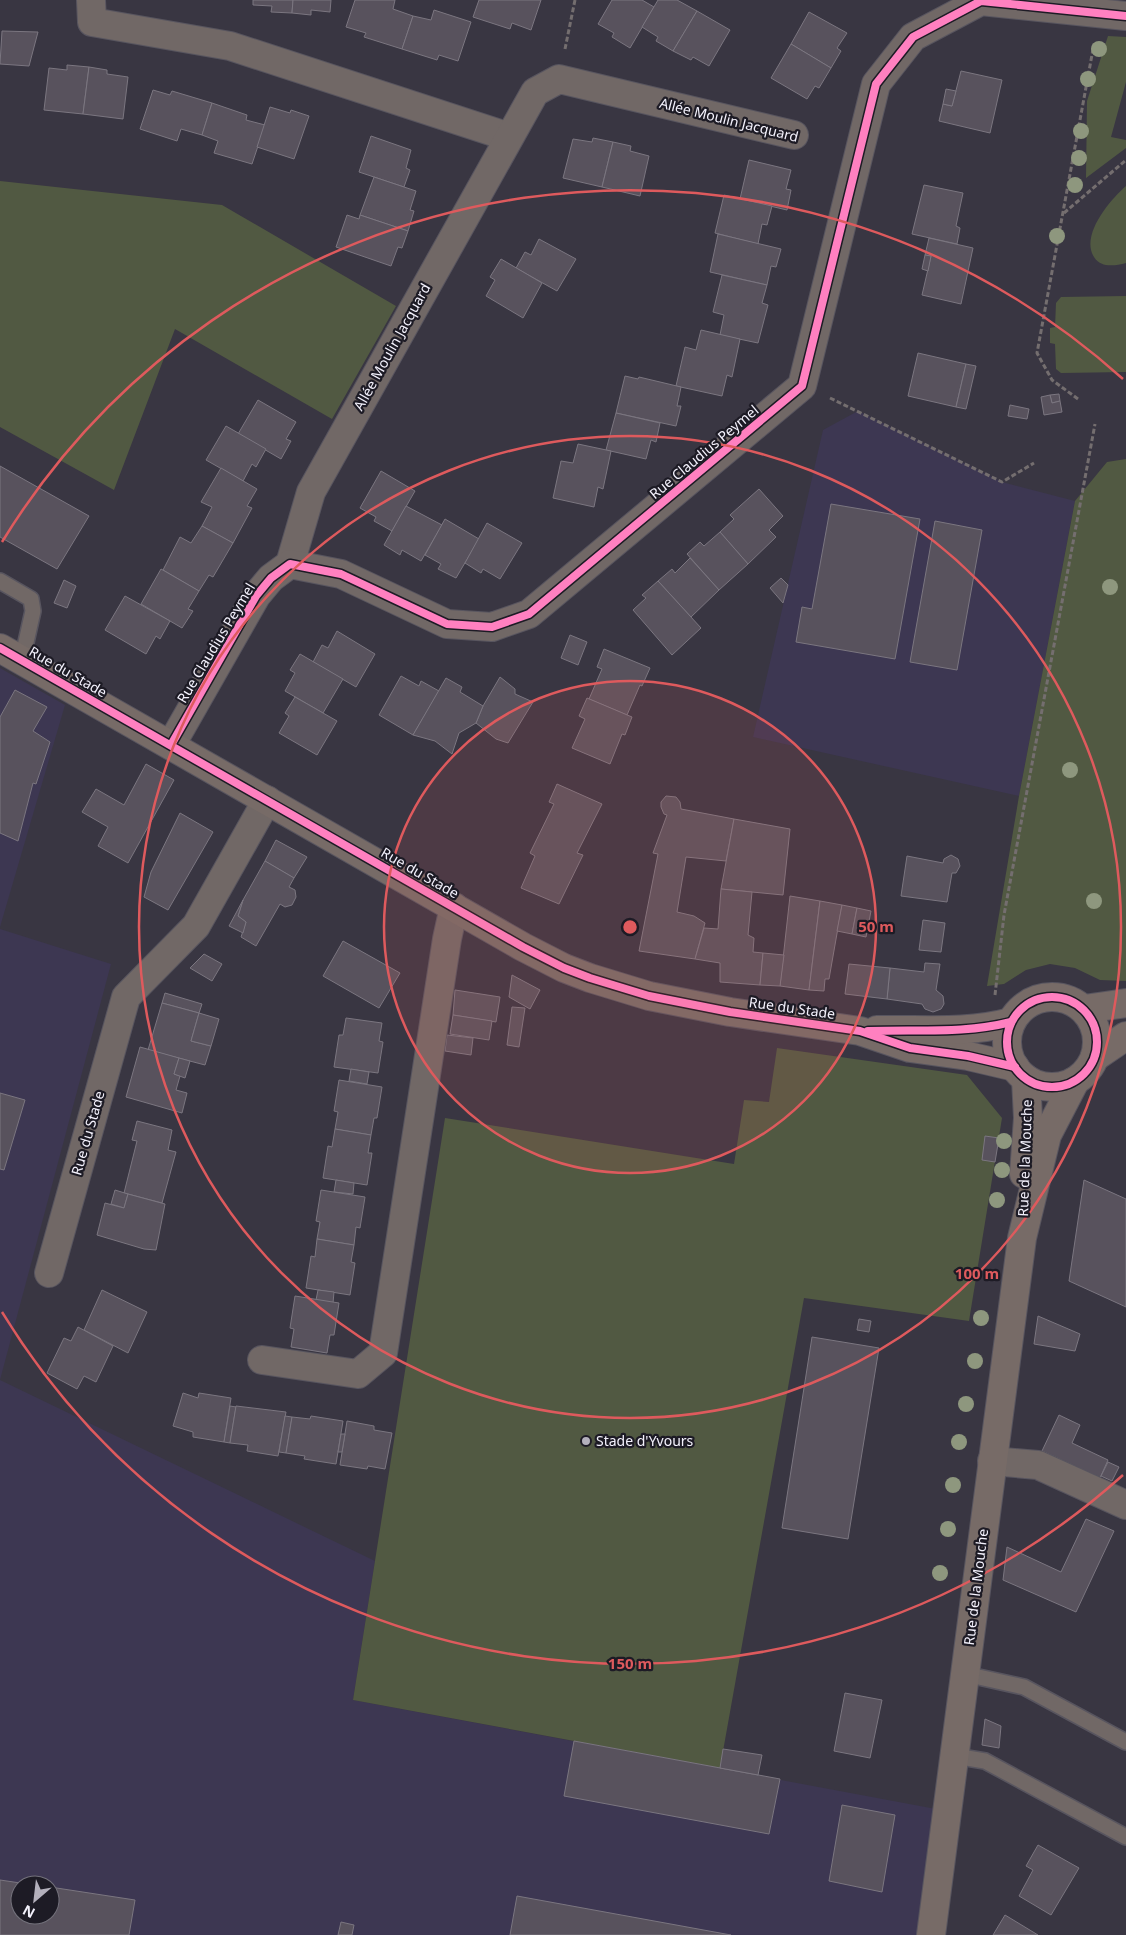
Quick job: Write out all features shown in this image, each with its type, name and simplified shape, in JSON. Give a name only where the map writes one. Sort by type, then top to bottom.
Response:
[{"type":"street","points":[[91,0],[92,22],[230,46],[509,137]]},
{"type":"street","points":[[802,386],[876,84],[913,37],[981,1],[1113,15]]},
{"type":"street","name":"Allée Moulin Jacquard","points":[[290,564],[311,492],[534,92],[559,79],[794,135]]},
{"type":"street","name":"Rue Claudius Peymel","points":[[171,745],[256,596],[271,578],[290,564],[341,574],[447,624],[492,626],[529,614],[802,386]]},
{"type":"street","name":"Rue du Stade","points":[[11,654],[564,968],[622,989],[702,1007],[860,1031],[910,1048],[968,1056],[1020,1073],[1050,1087],[1063,1086],[1075,1081]]},
{"type":"street","name":"Rue du Stade","points":[[49,1272],[126,998],[196,926],[267,800]]},
{"type":"street","points":[[262,1360],[358,1374],[383,1354],[446,939],[454,907]]},
{"type":"street","points":[[1020,1073],[1007,1045],[1011,1022],[1019,1010],[1031,1002],[1044,997],[1058,997],[1072,1001],[1084,1009],[1092,1020],[1096,1032],[1095,1057]]},
{"type":"street","points":[[1084,1009],[1126,1003]]},
{"type":"street","name":"Rue du Stade","points":[[860,1031],[907,1029],[949,1032],[988,1028],[1011,1022]]},
{"type":"street","points":[[1075,1081],[1087,1071],[1095,1057],[1126,1036]]},
{"type":"street","name":"Rue de la Mouche","points":[[931,1935],[1022,1238],[1028,1118],[1020,1073]]},
{"type":"street","name":"Rue de la Mouche","points":[[1022,1238],[1047,1135],[1075,1081]]},
{"type":"street","points":[[992,1461],[1038,1465],[1126,1505]]},
{"type":"lane","points":[[0,581],[30,599],[33,611],[11,654]]},
{"type":"lane","points":[[965,1674],[1024,1687],[1126,1742]]},
{"type":"lane","points":[[955,1756],[985,1761],[1126,1837]]},
{"type":"path","points":[[559,79],[575,0]]},
{"type":"path","points":[[1078,399],[1052,380],[1037,353],[1063,214],[1113,15]]},
{"type":"path","points":[[1063,214],[1126,160]]},
{"type":"path","points":[[802,386],[1002,482],[1034,463]]},
{"type":"path","points":[[994,1001],[1004,915],[1095,424]]},
{"type":"shaded area","points":[[858,411],[1002,482],[1075,501],[1019,796],[753,737],[823,430]]},
{"type":"shaded area","points":[[0,668],[65,705],[0,927]]},
{"type":"shaded area","points":[[0,929],[111,964],[0,1380]]},
{"type":"shaded area","points":[[0,1380],[375,1561],[353,1700],[936,1809],[918,1935],[0,1935]]},
{"type":"green space","points":[[1108,36],[1126,37],[1126,82],[1111,137],[1126,140],[1126,148],[1086,178],[1087,101]]},
{"type":"green space","points":[[0,181],[222,205],[396,306],[332,419],[175,329],[114,490],[0,427]]},
{"type":"green space","points":[[1126,186],[1126,263],[1104,265],[1094,257],[1091,239],[1099,218],[1112,200]]},
{"type":"green space","points":[[1126,296],[1126,372],[1061,373],[1056,369],[1055,344],[1050,343],[1050,328],[1055,327],[1056,303],[1061,297]]},
{"type":"green space","points":[[1126,459],[1126,981],[1100,980],[1075,968],[1050,964],[1026,970],[1004,984],[987,986],[1019,796],[1075,501],[1107,462]]},
{"type":"green space","name":"Stade d'Yvours","points":[[777,1048],[967,1075],[1002,1118],[969,1321],[804,1298],[720,1768],[353,1700],[445,1118],[734,1164],[744,1100],[769,1102]]},
{"type":"building","points":[[253,0],[293,0],[292,13],[271,12],[272,6],[253,5]]},
{"type":"building","points":[[293,0],[331,0],[330,12],[311,10],[311,15],[292,13]]},
{"type":"building","points":[[355,0],[395,0],[393,9],[413,16],[402,49],[364,37],[366,33],[346,27]]},
{"type":"building","points":[[479,0],[541,0],[531,30],[512,23],[510,29],[473,17]]},
{"type":"building","points":[[612,0],[642,0],[654,7],[630,48],[612,37],[614,33],[598,24]]},
{"type":"building","points":[[658,0],[677,0],[697,11],[673,51],[656,41],[658,37],[642,27]]},
{"type":"building","points":[[434,10],[471,22],[458,61],[439,55],[437,60],[402,49],[413,16],[431,20]]},
{"type":"building","points":[[697,11],[730,30],[709,66],[693,57],[691,60],[673,51]]},
{"type":"building","points":[[809,12],[847,33],[837,48],[841,51],[831,68],[791,44]]},
{"type":"building","points":[[2,31],[38,32],[29,66],[0,64]]},
{"type":"building","points":[[791,44],[831,68],[819,88],[815,86],[807,99],[771,78]]},
{"type":"building","points":[[67,65],[89,67],[83,114],[44,110],[49,68],[67,70]]},
{"type":"building","points":[[89,67],[107,70],[107,74],[128,77],[123,119],[83,114]]},
{"type":"building","points":[[961,71],[1002,80],[990,133],[939,121],[943,104],[952,106]]},
{"type":"building","points":[[946,89],[956,91],[952,106],[943,104]]},
{"type":"building","points":[[153,90],[170,95],[172,91],[212,103],[202,135],[181,129],[177,141],[140,129]]},
{"type":"building","points":[[212,103],[247,115],[246,120],[265,125],[252,164],[214,153],[218,141],[202,135]]},
{"type":"building","points":[[270,107],[290,113],[291,110],[309,116],[294,159],[257,147]]},
{"type":"building","points":[[371,136],[411,150],[406,168],[410,170],[404,187],[359,172]]},
{"type":"building","points":[[593,138],[613,142],[602,187],[563,178],[573,139],[592,142]]},
{"type":"building","points":[[613,142],[631,146],[630,151],[649,156],[640,196],[602,187]]},
{"type":"building","points":[[749,160],[791,170],[786,189],[791,190],[787,210],[740,199]]},
{"type":"building","points":[[374,177],[416,191],[410,210],[414,211],[408,231],[360,215]]},
{"type":"building","points":[[924,185],[963,193],[956,226],[960,228],[957,244],[912,234]]},
{"type":"building","points":[[724,195],[772,206],[767,225],[762,224],[758,244],[715,233]]},
{"type":"building","points":[[347,215],[359,219],[360,215],[408,231],[402,248],[398,247],[391,266],[336,247]]},
{"type":"building","points":[[718,234],[781,249],[776,267],[771,266],[767,285],[710,272]]},
{"type":"building","points":[[929,238],[973,248],[961,304],[922,295],[931,256],[925,255]]},
{"type":"building","points":[[539,239],[576,259],[557,291],[516,268],[525,252],[531,255]]},
{"type":"building","points":[[925,255],[931,256],[928,271],[922,269]]},
{"type":"building","points":[[501,259],[542,283],[523,318],[486,296],[495,280],[490,277]]},
{"type":"building","points":[[722,275],[767,285],[762,303],[768,305],[758,343],[720,335],[724,315],[713,312]]},
{"type":"building","points":[[701,330],[740,339],[732,377],[727,375],[722,396],[676,386],[685,347],[696,350]]},
{"type":"building","points":[[918,353],[966,364],[956,407],[908,396]]},
{"type":"building","points":[[966,364],[976,366],[966,409],[956,407]]},
{"type":"building","points":[[625,376],[638,379],[639,377],[681,387],[677,406],[681,406],[676,426],[616,413]]},
{"type":"building","points":[[1059,394],[1060,401],[1052,403],[1050,395]]},
{"type":"building","points":[[1050,395],[1052,403],[1060,401],[1062,412],[1044,415],[1041,397]]},
{"type":"building","points":[[258,400],[296,422],[286,439],[291,441],[281,459],[238,434]]},
{"type":"building","points":[[1010,405],[1029,409],[1027,419],[1008,416]]},
{"type":"building","points":[[616,413],[660,423],[656,442],[651,440],[646,459],[606,450]]},
{"type":"building","points":[[226,426],[266,449],[256,467],[252,464],[243,481],[206,460]]},
{"type":"building","points":[[578,444],[611,451],[603,489],[598,487],[594,507],[553,498],[561,461],[573,463]]},
{"type":"building","points":[[0,466],[89,516],[57,569],[0,537]]},
{"type":"building","points":[[221,468],[257,489],[247,506],[252,508],[233,543],[202,526],[212,507],[201,502]]},
{"type":"building","points":[[381,471],[415,491],[392,531],[374,521],[376,517],[360,508]]},
{"type":"building","points":[[759,489],[783,516],[769,530],[776,537],[748,564],[720,532],[734,519],[730,515]]},
{"type":"building","points":[[831,504],[920,519],[895,659],[796,642],[802,607],[812,609]]},
{"type":"building","points":[[406,506],[442,525],[421,561],[402,550],[400,555],[384,545]]},
{"type":"building","points":[[445,519],[479,539],[456,578],[438,569],[441,564],[425,555]]},
{"type":"building","points":[[935,521],[982,530],[957,670],[910,662]]},
{"type":"building","points":[[487,523],[522,543],[500,579],[483,569],[481,573],[465,563]]},
{"type":"building","points":[[202,526],[233,543],[213,577],[209,575],[199,591],[163,570],[180,537],[191,543]]},
{"type":"building","points":[[720,532],[748,564],[719,590],[687,554],[700,542],[704,546]]},
{"type":"building","points":[[690,558],[719,590],[691,617],[658,581],[672,569],[675,573]]},
{"type":"building","points":[[161,569],[199,591],[188,609],[193,611],[182,628],[141,604]]},
{"type":"building","points":[[781,578],[788,585],[783,603],[770,588]]},
{"type":"building","points":[[64,580],[76,586],[67,608],[54,603]]},
{"type":"building","points":[[658,581],[701,628],[672,655],[633,610],[646,598],[642,595]]},
{"type":"building","points":[[125,596],[170,621],[160,639],[156,636],[146,654],[105,630]]},
{"type":"building","points":[[337,631],[375,654],[356,687],[313,662],[322,645],[328,648]]},
{"type":"building","points":[[570,635],[587,642],[578,665],[561,658]]},
{"type":"building","points":[[604,649],[650,668],[642,686],[640,685],[627,715],[589,699],[602,669],[597,667]]},
{"type":"building","points":[[300,654],[343,679],[323,713],[285,691],[295,673],[290,670]]},
{"type":"building","points":[[401,676],[419,686],[421,681],[439,691],[413,735],[379,715]]},
{"type":"building","points":[[500,677],[515,689],[515,694],[533,702],[508,743],[496,739],[476,723],[483,706]]},
{"type":"building","points":[[446,678],[462,687],[460,692],[483,706],[476,723],[459,733],[452,754],[435,741],[413,735]]},
{"type":"building","points":[[15,690],[47,707],[33,731],[50,742],[36,784],[33,783],[18,841],[0,833],[0,717]]},
{"type":"building","points":[[295,697],[337,721],[317,755],[279,733],[289,716],[285,713]]},
{"type":"building","points":[[587,698],[632,717],[625,735],[622,734],[610,764],[572,748],[585,719],[579,716]]},
{"type":"building","points":[[146,764],[174,780],[128,863],[98,846],[108,827],[82,812],[96,789],[124,805]]},
{"type":"building","points":[[557,784],[602,804],[577,853],[583,855],[559,904],[521,888],[535,856],[530,853],[554,804],[549,802]]},
{"type":"building","points":[[666,796],[676,797],[680,802],[681,809],[734,819],[726,861],[686,857],[677,912],[694,916],[705,923],[695,959],[639,951],[658,854],[653,853],[667,815],[664,814],[661,807],[661,802]]},
{"type":"building","points":[[180,813],[213,832],[168,910],[144,897],[151,872]]},
{"type":"building","points":[[734,819],[790,829],[783,895],[721,889]]},
{"type":"building","points":[[276,840],[307,857],[294,878],[265,861]]},
{"type":"building","points":[[951,855],[958,859],[960,866],[956,873],[952,873],[947,902],[901,896],[907,856],[943,863],[944,859]]},
{"type":"building","points":[[265,861],[294,878],[289,887],[295,890],[296,897],[292,905],[285,907],[280,904],[256,946],[241,937],[246,922],[238,916],[243,900]]},
{"type":"building","points":[[721,889],[752,892],[748,935],[754,938],[753,952],[763,953],[760,985],[720,982],[720,963],[695,959],[704,928],[718,929]]},
{"type":"building","points":[[790,896],[820,901],[809,990],[780,986]]},
{"type":"building","points":[[243,900],[238,916],[246,922],[243,933],[229,926]]},
{"type":"building","points":[[820,901],[842,905],[829,979],[825,979],[824,991],[809,990]]},
{"type":"building","points":[[842,905],[857,908],[852,934],[837,931]]},
{"type":"building","points":[[857,908],[871,911],[866,937],[852,934]]},
{"type":"building","points":[[923,920],[945,923],[941,952],[919,950]]},
{"type":"building","points":[[343,941],[400,973],[379,1008],[323,976]]},
{"type":"building","points":[[763,953],[784,955],[780,986],[760,985]]},
{"type":"building","points":[[204,954],[222,964],[212,981],[190,968]]},
{"type":"building","points":[[925,963],[940,964],[936,990],[943,996],[944,1004],[941,1009],[933,1012],[925,1009],[922,1004],[887,999],[890,968],[924,972]]},
{"type":"building","points":[[849,964],[890,968],[887,999],[845,994]]},
{"type":"building","points":[[512,975],[540,990],[530,1009],[509,997]]},
{"type":"building","points":[[455,990],[500,997],[496,1022],[453,1015]]},
{"type":"building","points":[[165,993],[202,1004],[199,1013],[162,1003]]},
{"type":"building","points":[[162,1003],[199,1013],[191,1041],[211,1046],[205,1065],[148,1050]]},
{"type":"building","points":[[512,1007],[525,1008],[519,1047],[507,1045]]},
{"type":"building","points":[[199,1013],[219,1019],[211,1046],[191,1041]]},
{"type":"building","points":[[453,1015],[492,1021],[489,1040],[450,1034]]},
{"type":"building","points":[[346,1018],[382,1023],[379,1041],[383,1042],[378,1073],[334,1067],[339,1035],[343,1035]]},
{"type":"building","points":[[447,1035],[473,1038],[471,1055],[445,1051]]},
{"type":"building","points":[[140,1047],[179,1058],[174,1074],[180,1076],[176,1090],[187,1093],[182,1113],[126,1097]]},
{"type":"building","points":[[179,1058],[190,1061],[185,1078],[174,1074]]},
{"type":"building","points":[[351,1069],[369,1072],[367,1084],[349,1081]]},
{"type":"building","points":[[339,1080],[382,1087],[377,1118],[374,1118],[371,1135],[335,1129],[338,1112],[334,1111]]},
{"type":"building","points":[[0,1093],[25,1100],[4,1170],[0,1169]]},
{"type":"building","points":[[137,1121],[172,1130],[168,1150],[176,1152],[162,1203],[124,1193],[137,1141],[132,1140]]},
{"type":"building","points":[[335,1129],[371,1135],[368,1153],[372,1153],[367,1185],[323,1178],[328,1146],[332,1147]]},
{"type":"building","points":[[985,1136],[999,1138],[995,1162],[982,1160]]},
{"type":"building","points":[[336,1180],[354,1183],[353,1194],[334,1192]]},
{"type":"building","points":[[1084,1180],[1126,1199],[1126,1307],[1069,1281]]},
{"type":"building","points":[[115,1190],[128,1194],[124,1208],[111,1204]]},
{"type":"building","points":[[321,1190],[365,1197],[360,1228],[356,1227],[354,1245],[317,1239],[320,1222],[316,1221]]},
{"type":"building","points":[[128,1194],[165,1204],[156,1250],[144,1249],[97,1235],[105,1203],[124,1208]]},
{"type":"building","points":[[317,1239],[354,1245],[351,1262],[355,1263],[350,1295],[306,1288],[311,1256],[315,1257]]},
{"type":"building","points":[[102,1290],[147,1312],[128,1353],[84,1330]]},
{"type":"building","points":[[318,1290],[334,1292],[333,1303],[316,1300]]},
{"type":"building","points":[[295,1296],[339,1303],[334,1335],[330,1335],[327,1353],[291,1347],[294,1329],[290,1328]]},
{"type":"building","points":[[1038,1316],[1080,1334],[1075,1351],[1034,1344]]},
{"type":"building","points":[[859,1319],[871,1321],[869,1332],[857,1330]]},
{"type":"building","points":[[78,1327],[113,1346],[96,1382],[84,1376],[77,1389],[47,1373],[64,1338],[71,1341]]},
{"type":"building","points":[[812,1337],[879,1348],[848,1539],[782,1528]]},
{"type":"building","points":[[183,1393],[198,1398],[199,1393],[231,1398],[224,1442],[193,1437],[193,1432],[173,1426]]},
{"type":"building","points":[[230,1406],[236,1407],[230,1443],[224,1442]]},
{"type":"building","points":[[236,1406],[286,1412],[278,1456],[247,1451],[248,1445],[230,1443]]},
{"type":"building","points":[[1059,1415],[1080,1425],[1072,1443],[1108,1460],[1100,1478],[1042,1451]]},
{"type":"building","points":[[285,1416],[292,1417],[286,1453],[279,1452]]},
{"type":"building","points":[[311,1416],[343,1421],[336,1464],[304,1459],[305,1456],[286,1453],[292,1417],[310,1419]]},
{"type":"building","points":[[347,1421],[374,1426],[374,1430],[392,1433],[385,1469],[368,1466],[367,1469],[340,1465]]},
{"type":"building","points":[[341,1434],[345,1434],[342,1452],[338,1452]]},
{"type":"building","points":[[1108,1462],[1119,1467],[1112,1481],[1101,1476]]},
{"type":"building","points":[[1086,1519],[1114,1531],[1076,1612],[1003,1580],[1007,1547],[1061,1572]]},
{"type":"building","points":[[845,1693],[882,1700],[870,1758],[834,1751]]},
{"type":"building","points":[[985,1719],[1001,1726],[999,1748],[982,1745]]},
{"type":"building","points":[[574,1741],[780,1779],[769,1834],[564,1796]]},
{"type":"building","points":[[723,1749],[762,1755],[758,1775],[720,1768]]},
{"type":"building","points":[[842,1805],[895,1815],[882,1892],[829,1881]]},
{"type":"building","points":[[1038,1845],[1079,1868],[1051,1915],[1019,1896],[1033,1870],[1026,1866]]},
{"type":"building","points":[[0,1880],[10,1881],[10,1925],[60,1925],[60,1889],[135,1900],[129,1935],[0,1935]]},
{"type":"building","points":[[517,1896],[731,1935],[510,1935]]},
{"type":"building","points":[[1005,1915],[1038,1935],[993,1935]]},
{"type":"building","points":[[341,1922],[354,1925],[352,1935],[338,1935]]},
{"type":"cycle path","points":[[171,745],[256,596],[271,578],[290,564],[341,574],[447,624],[492,627],[529,614],[802,386],[876,84],[913,37],[981,1],[1126,16]]},
{"type":"cycle path","points":[[0,648],[523,947],[564,968],[649,996],[730,1012],[860,1031],[910,1048],[968,1056],[1015,1067]]},
{"type":"cycle path","points":[[1052,997],[1069,1000],[1084,1010],[1094,1025],[1097,1042],[1094,1059],[1084,1074],[1069,1084],[1052,1087],[1035,1084],[1020,1074],[1010,1059],[1007,1042],[1010,1025],[1020,1010],[1035,1000],[1052,997]]},
{"type":"cycle path","points":[[868,1031],[958,1030],[1011,1022]]},
{"type":"place","name":"Stade d'Yvours","points":[[586,1441]]}]
